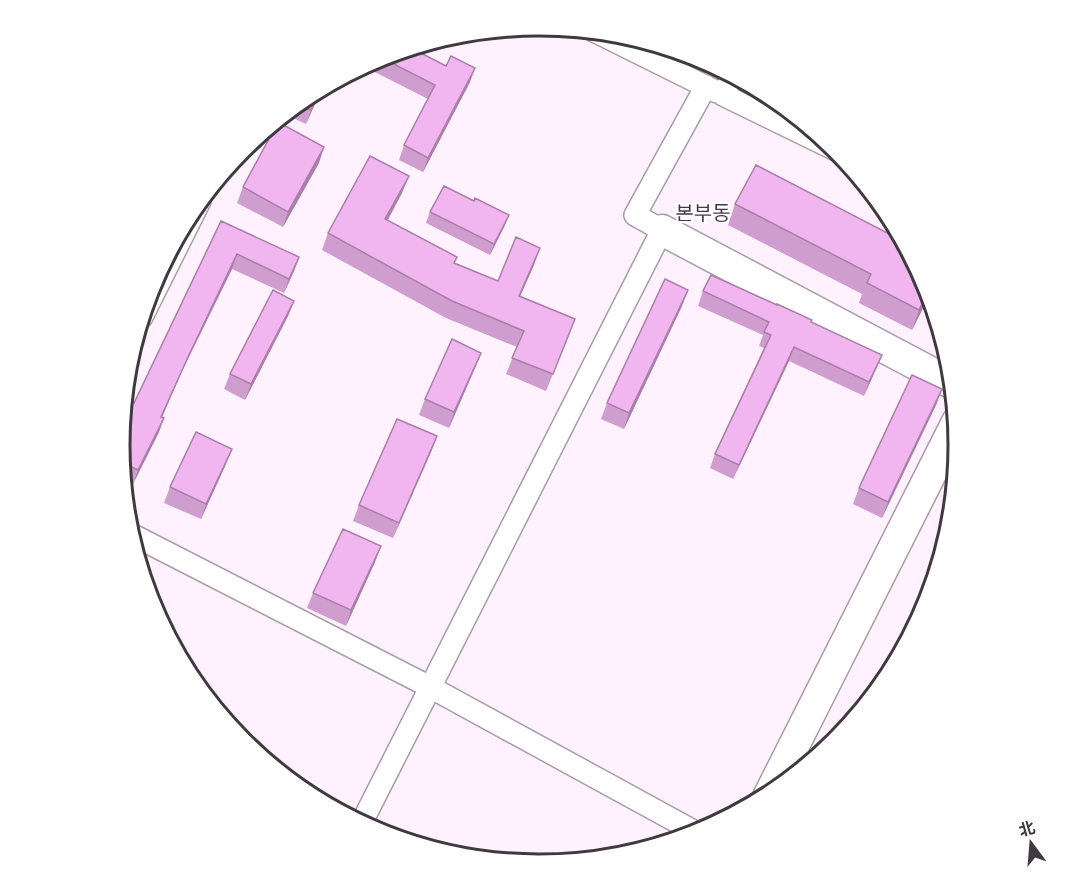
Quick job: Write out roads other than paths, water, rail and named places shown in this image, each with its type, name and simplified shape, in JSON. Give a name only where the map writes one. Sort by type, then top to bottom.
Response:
[{"type":"street","points":[[622,45],[808,136]]},
{"type":"street","points":[[726,81],[714,90],[635,215],[943,379]]},
{"type":"street","points":[[365,816],[662,230]]},
{"type":"street","points":[[777,778],[949,438]]},
{"type":"street","points":[[141,538],[430,687],[687,827]]},
{"type":"district","name":"본부동","points":[[703,212]]}]
